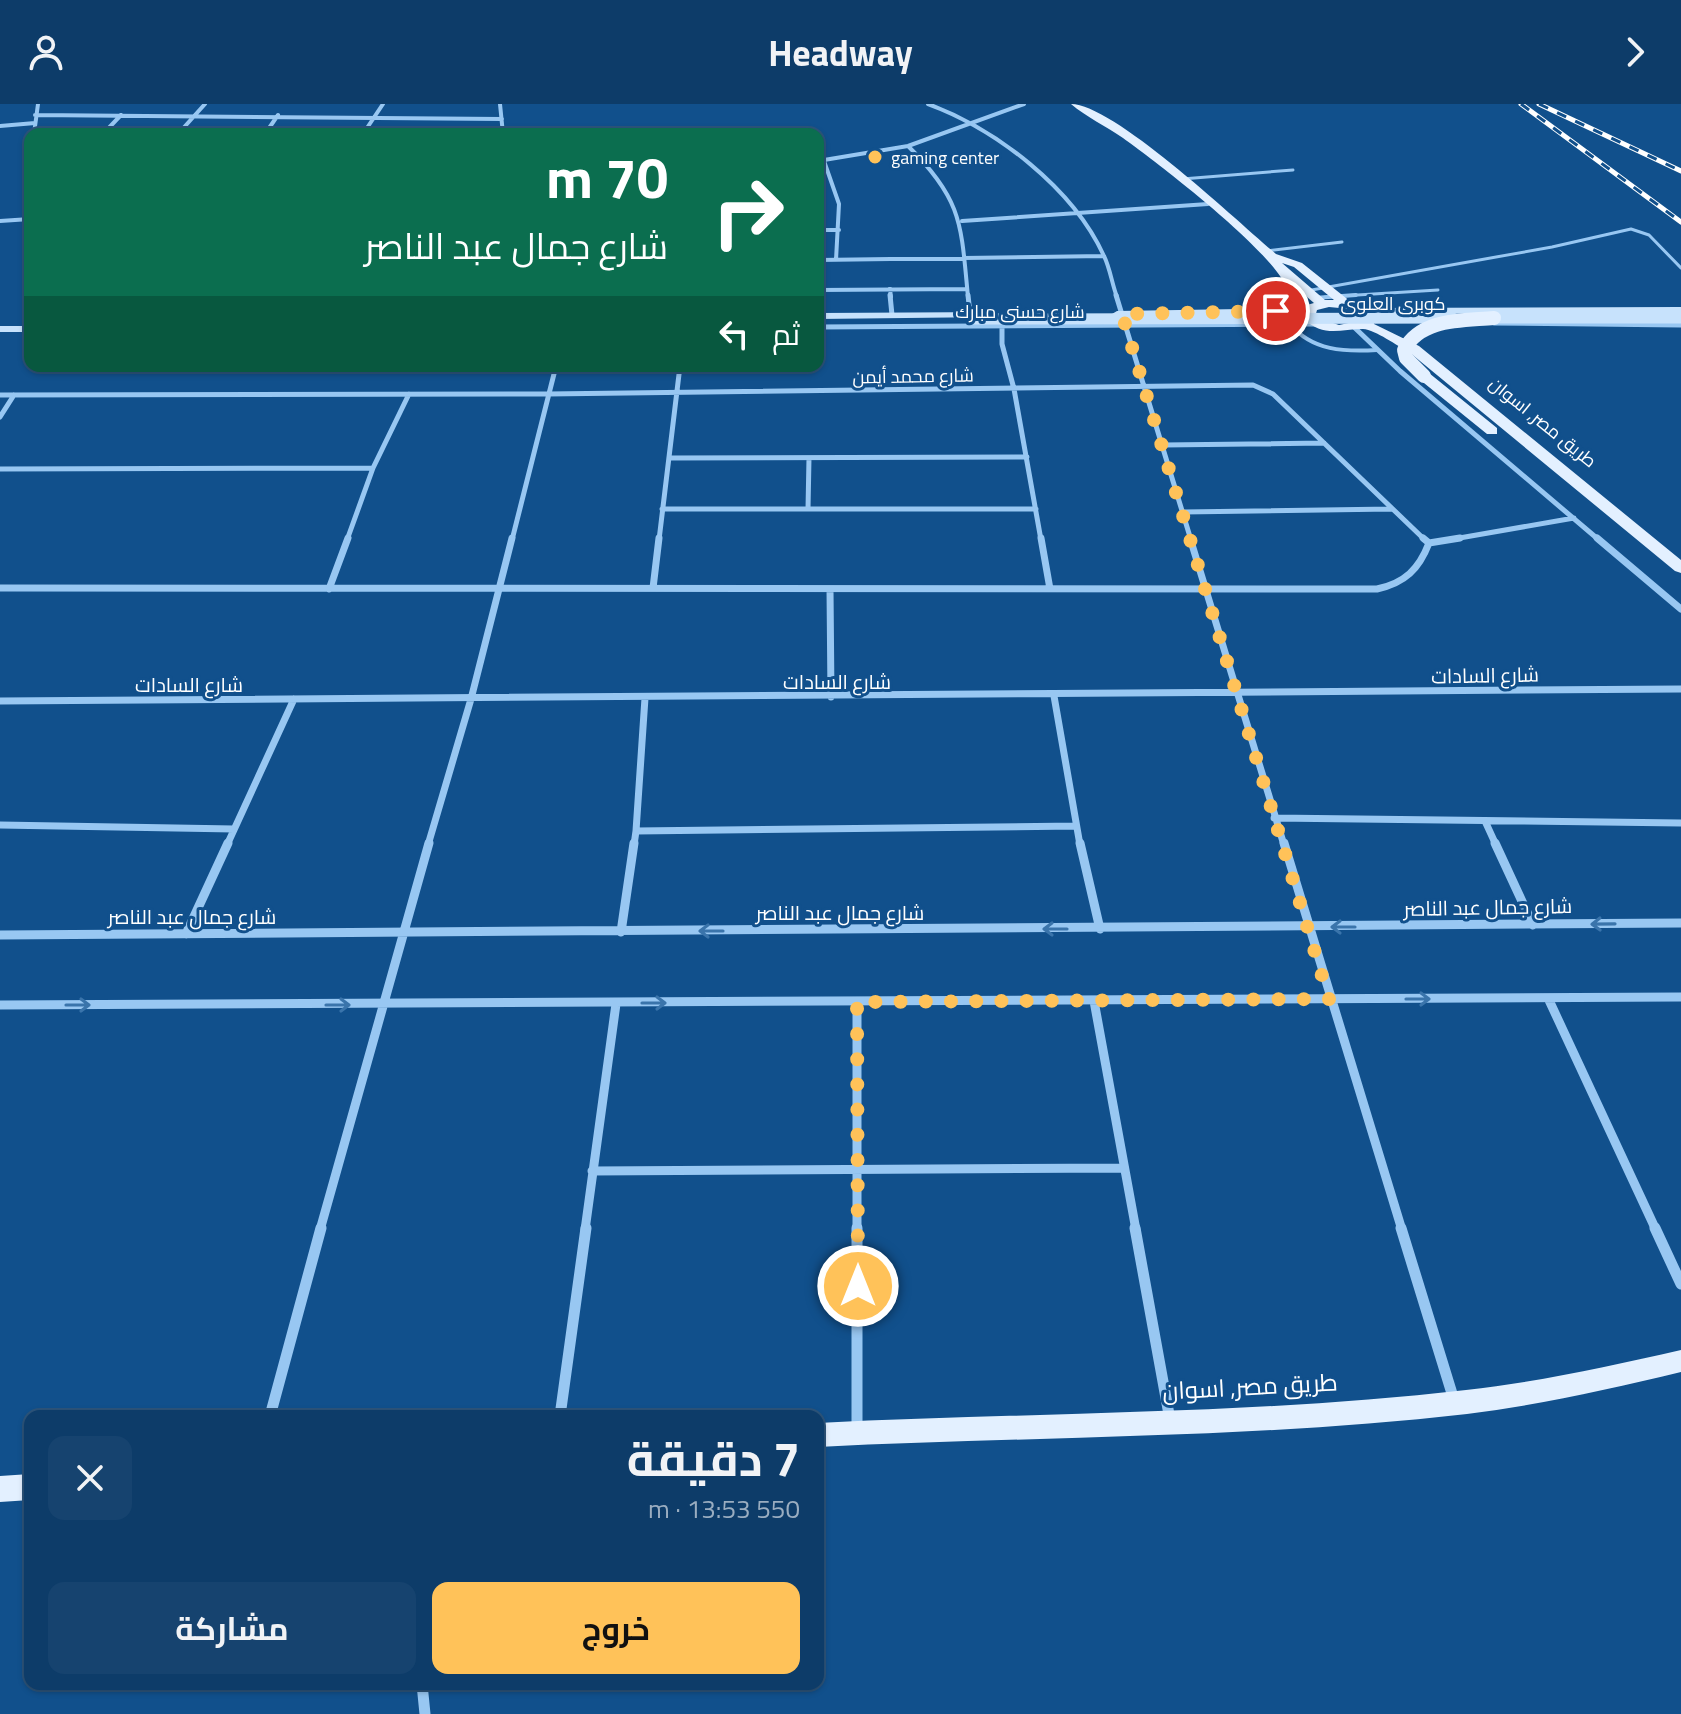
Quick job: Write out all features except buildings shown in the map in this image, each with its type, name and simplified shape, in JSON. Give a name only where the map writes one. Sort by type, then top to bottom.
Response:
[{"type":"main road","points":[[1076,104],[1134,143],[1269,253],[1298,265],[1336,296]]},
{"type":"main road","points":[[1269,253],[1278,267],[1314,297],[1336,296]]},
{"type":"main road","points":[[1245,311],[1262,309],[1288,299],[1294,292],[1290,277]]},
{"type":"main road","name":"طريق مصر, اسوان","points":[[1336,296],[1364,322],[1414,349],[1681,568]]},
{"type":"main road","points":[[1314,297],[1308,311],[1309,318],[1318,324],[1681,310]]},
{"type":"main road","name":"شارع حسنى مبارك","points":[[824,319],[892,315],[972,317],[1308,311]]},
{"type":"main road","points":[[0,318],[24,320]]},
{"type":"main road","points":[[1494,318],[1438,325],[1413,335],[1406,342],[1406,358],[1424,376],[1681,585]]},
{"type":"main road","name":"كوبرى العلوى","points":[[824,319],[1681,318]]},
{"type":"main road","points":[[0,329],[24,322]]},
{"type":"main road","name":"طريق مصر, اسوان","points":[[824,1435],[1170,1421],[1455,1405],[1545,1392],[1681,1361]]},
{"type":"main road","points":[[0,1489],[24,1487]]},
{"type":"street","points":[[35,128],[38,104]]},
{"type":"street","points":[[183,128],[205,104]]},
{"type":"street","points":[[367,128],[383,104]]},
{"type":"street","points":[[500,104],[503,128]]},
{"type":"street","points":[[928,104],[975,122],[1026,163],[1078,214],[1104,256],[1455,1405]]},
{"type":"street","points":[[824,160],[908,146],[1024,104]]},
{"type":"street","points":[[35,115],[502,119]]},
{"type":"street","points":[[109,128],[121,115]]},
{"type":"street","points":[[269,128],[278,115]]},
{"type":"street","points":[[0,126],[35,123]]},
{"type":"street","points":[[908,146],[949,189],[962,221],[972,317]]},
{"type":"street","points":[[824,168],[839,204],[836,260]]},
{"type":"street","points":[[962,221],[1208,204]]},
{"type":"street","points":[[0,221],[24,219]]},
{"type":"street","points":[[824,230],[839,230]]},
{"type":"street","points":[[824,260],[1104,256]]},
{"type":"street","points":[[890,289],[892,315]]},
{"type":"street","points":[[824,290],[967,289]]},
{"type":"street","points":[[1681,325],[1364,322],[1377,350],[1681,609]]},
{"type":"street","name":"شارع حسنى مبارك","points":[[824,327],[1318,324]]},
{"type":"street","points":[[1002,327],[1002,344],[1014,389],[1050,589]]},
{"type":"street","points":[[272,1410],[381,1005],[471,699],[554,372]]},
{"type":"street","points":[[653,588],[680,372]]},
{"type":"street","name":"شارع محمد أيمن","points":[[0,395],[548,394],[1261,387],[1273,394],[1429,543]]},
{"type":"street","points":[[329,589],[373,468],[409,394]]},
{"type":"street","points":[[0,417],[14,395]]},
{"type":"street","points":[[1163,445],[1324,443]]},
{"type":"street","points":[[669,458],[1027,457]]},
{"type":"street","points":[[808,509],[809,458]]},
{"type":"street","points":[[0,469],[373,468]]},
{"type":"street","points":[[662,509],[1036,509]]},
{"type":"street","points":[[1183,512],[1393,509]]},
{"type":"street","points":[[0,588],[1377,589],[1393,586],[1415,573],[1429,543],[1574,518]]},
{"type":"street","points":[[830,589],[831,697]]},
{"type":"street","name":"شارع السادات","points":[[0,701],[1237,695],[1679,688]]},
{"type":"street","points":[[1054,696],[1076,826],[1100,929]]},
{"type":"street","points":[[621,932],[636,831],[645,698]]},
{"type":"street","points":[[186,934],[294,699]]},
{"type":"street","points":[[1274,818],[1681,823]]},
{"type":"street","points":[[1485,821],[1533,925]]},
{"type":"street","points":[[0,825],[234,829]]},
{"type":"street","points":[[636,831],[1076,826]]},
{"type":"street","name":"شارع جمال عبد الناصر","points":[[0,935],[1681,923]]},
{"type":"street","points":[[0,1005],[1681,997]]},
{"type":"street","points":[[1548,998],[1681,1284]]},
{"type":"street","points":[[1094,1001],[1170,1421]]},
{"type":"street","points":[[857,1002],[857,1433]]},
{"type":"street","points":[[561,1410],[616,1004]]},
{"type":"street","points":[[592,1171],[1124,1168]]},
{"type":"street","points":[[423,1690],[425,1714]]},
{"type":"lane","points":[[1179,179],[1293,170]]},
{"type":"lane","points":[[1336,296],[1631,229],[1649,235],[1681,268]]},
{"type":"lane","points":[[1269,253],[1342,242]]},
{"type":"lane","points":[[1314,297],[1438,290]]},
{"type":"lane","points":[[1290,324],[1305,339],[1321,346],[1377,350]]},
{"type":"railway","points":[[1521,104],[1681,222]]},
{"type":"railway","points":[[1539,104],[1681,171]]},
{"type":"place","name":"gaming center","points":[[875,157]]},
{"type":"route","points":[[858,1286],[857,1002],[1329,999],[1122,314],[1276,311]]}]
